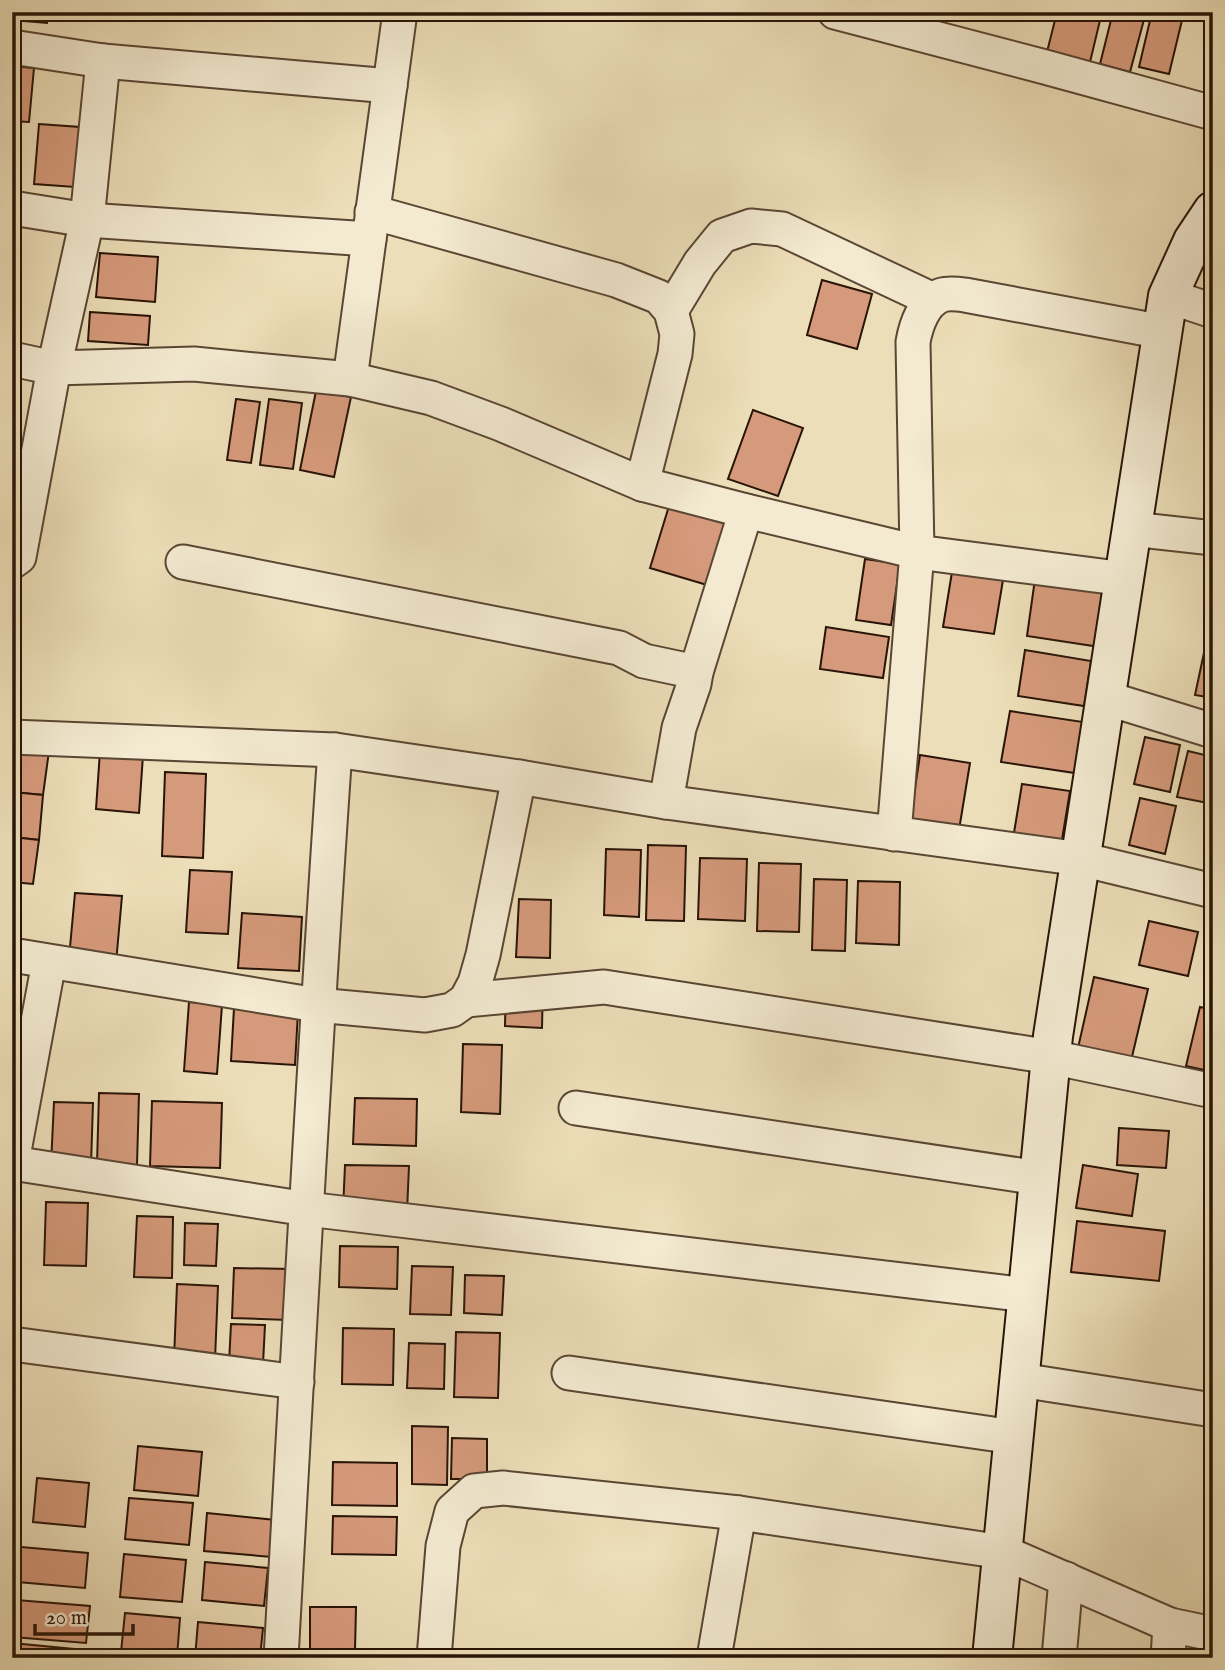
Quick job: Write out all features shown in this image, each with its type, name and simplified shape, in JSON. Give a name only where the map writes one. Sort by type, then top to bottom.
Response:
[{"type":"main road","points":[[992,1658],[1051,1058],[1081,859],[1166,314],[1193,241],[1213,211]]},
{"type":"street","points":[[350,379],[400,12]]},
{"type":"street","points":[[835,12],[1213,113]]},
{"type":"street","points":[[12,47],[103,61],[390,86]]},
{"type":"street","points":[[12,562],[19,557],[54,368],[87,220],[103,61]]},
{"type":"street","points":[[12,208],[87,220],[371,225],[616,280],[659,297],[671,312],[677,334],[675,354],[642,484]]},
{"type":"street","points":[[671,312],[699,263],[722,236],[751,226],[782,229],[933,300]]},
{"type":"street","points":[[894,834],[917,552],[912,342],[922,314],[933,300],[944,294],[1166,314],[1213,311]]},
{"type":"street","points":[[12,359],[54,368],[194,364],[350,379],[431,398],[501,424],[642,484],[746,511],[917,552],[1125,579]]},
{"type":"street","points":[[666,802],[679,728],[746,511]]},
{"type":"street","points":[[1132,529],[1213,538]]},
{"type":"street","points":[[183,562],[620,648],[644,661],[696,672]]},
{"type":"street","points":[[1106,698],[1213,731]]},
{"type":"street","points":[[12,737],[335,750],[666,802],[1081,859],[1213,891]]},
{"type":"street","points":[[281,1658],[317,1005],[335,750]]},
{"type":"street","points":[[12,955],[317,1005],[425,1015],[452,1010],[466,1000],[475,983],[519,777]]},
{"type":"street","points":[[49,962],[12,1162],[307,1209],[1028,1295]]},
{"type":"street","points":[[466,1000],[604,987],[1051,1058],[1213,1091]]},
{"type":"street","points":[[576,1108],[1039,1178]]},
{"type":"street","points":[[12,1344],[297,1382]]},
{"type":"street","points":[[569,1373],[1014,1437]]},
{"type":"street","points":[[1020,1380],[1213,1410]]},
{"type":"street","points":[[434,1658],[443,1546],[452,1511],[474,1491],[503,1488],[739,1513],[1003,1552],[1170,1625],[1213,1634]]},
{"type":"street","points":[[714,1658],[739,1513]]},
{"type":"street","points":[[1059,1658],[1066,1579]]},
{"type":"street","points":[[1168,1658],[1170,1625]]},
{"type":"building","points":[[12,12],[47,12],[47,23],[12,20]]},
{"type":"building","points":[[1057,12],[1102,12],[1090,62],[1047,52]]},
{"type":"building","points":[[1113,12],[1146,12],[1130,72],[1100,64]]},
{"type":"building","points":[[1152,12],[1184,12],[1169,74],[1139,67]]},
{"type":"building","points":[[12,66],[34,68],[29,122],[12,121]]},
{"type":"building","points":[[39,124],[80,127],[75,187],[34,184]]},
{"type":"building","points":[[100,253],[158,257],[155,302],[96,297]]},
{"type":"building","points":[[822,280],[872,294],[857,349],[807,335]]},
{"type":"building","points":[[90,312],[150,316],[148,345],[88,341]]},
{"type":"building","points":[[316,391],[351,397],[334,477],[300,470]]},
{"type":"building","points":[[236,399],[260,402],[251,463],[227,460]]},
{"type":"building","points":[[269,399],[302,403],[293,469],[260,465]]},
{"type":"building","points":[[753,410],[803,428],[778,496],[728,479]]},
{"type":"building","points":[[669,506],[726,524],[707,585],[650,568]]},
{"type":"building","points":[[865,559],[900,564],[891,625],[856,620]]},
{"type":"building","points":[[952,572],[1003,580],[994,634],[943,627]]},
{"type":"building","points":[[1035,579],[1109,590],[1100,647],[1027,636]]},
{"type":"building","points":[[826,627],[889,637],[883,678],[820,669]]},
{"type":"building","points":[[1205,648],[1213,650],[1213,698],[1195,695]]},
{"type":"building","points":[[1025,650],[1091,661],[1084,706],[1018,696]]},
{"type":"building","points":[[1010,711],[1083,722],[1075,773],[1001,762]]},
{"type":"building","points":[[1145,737],[1180,745],[1170,792],[1134,784]]},
{"type":"building","points":[[12,747],[49,751],[43,795],[12,792]]},
{"type":"building","points":[[100,751],[143,755],[139,813],[96,809]]},
{"type":"building","points":[[1188,751],[1213,757],[1213,804],[1177,797]]},
{"type":"building","points":[[920,755],[970,763],[958,836],[909,828]]},
{"type":"building","points":[[165,772],[206,774],[203,858],[162,856]]},
{"type":"building","points":[[1022,784],[1070,791],[1060,852],[1012,845]]},
{"type":"building","points":[[12,792],[43,795],[39,840],[12,837]]},
{"type":"building","points":[[1140,798],[1176,806],[1165,854],[1129,845]]},
{"type":"building","points":[[12,837],[39,840],[33,884],[12,882]]},
{"type":"building","points":[[648,845],[686,846],[684,921],[646,920]]},
{"type":"building","points":[[606,849],[641,850],[639,917],[604,915]]},
{"type":"building","points":[[700,858],[747,859],[745,921],[698,919]]},
{"type":"building","points":[[759,863],[801,864],[799,932],[757,931]]},
{"type":"building","points":[[190,870],[232,872],[228,934],[186,932]]},
{"type":"building","points":[[814,879],[847,880],[845,951],[812,950]]},
{"type":"building","points":[[858,881],[900,882],[899,945],[856,943]]},
{"type":"building","points":[[75,893],[122,896],[116,963],[69,958]]},
{"type":"building","points":[[519,899],[551,900],[550,958],[516,957]]},
{"type":"building","points":[[242,913],[302,917],[299,971],[238,968]]},
{"type":"building","points":[[1149,921],[1198,932],[1188,976],[1139,965]]},
{"type":"building","points":[[1094,977],[1148,989],[1131,1061],[1078,1048]]},
{"type":"building","points":[[506,981],[543,982],[542,1028],[505,1026]]},
{"type":"building","points":[[189,1002],[222,1005],[217,1074],[184,1071]]},
{"type":"building","points":[[1200,1007],[1213,1010],[1213,1072],[1186,1066]]},
{"type":"building","points":[[234,1008],[298,1012],[295,1065],[231,1061]]},
{"type":"building","points":[[463,1044],[502,1045],[500,1114],[461,1112]]},
{"type":"building","points":[[99,1093],[139,1094],[137,1165],[97,1164]]},
{"type":"building","points":[[355,1098],[417,1099],[416,1146],[353,1144]]},
{"type":"building","points":[[152,1101],[222,1103],[220,1168],[150,1166]]},
{"type":"building","points":[[54,1102],[93,1103],[91,1165],[51,1164]]},
{"type":"building","points":[[1119,1128],[1169,1131],[1166,1168],[1117,1165]]},
{"type":"building","points":[[345,1165],[409,1166],[407,1212],[343,1210]]},
{"type":"building","points":[[1083,1165],[1138,1174],[1132,1216],[1076,1208]]},
{"type":"building","points":[[46,1202],[88,1203],[86,1266],[44,1265]]},
{"type":"building","points":[[137,1216],[173,1217],[172,1278],[134,1277]]},
{"type":"building","points":[[1077,1221],[1165,1231],[1159,1281],[1071,1272]]},
{"type":"building","points":[[185,1223],[218,1224],[216,1266],[184,1265]]},
{"type":"building","points":[[340,1246],[398,1247],[397,1289],[339,1287]]},
{"type":"building","points":[[412,1266],[453,1267],[451,1315],[410,1314]]},
{"type":"building","points":[[234,1268],[290,1269],[288,1320],[232,1318]]},
{"type":"building","points":[[465,1275],[504,1276],[502,1315],[464,1313]]},
{"type":"building","points":[[177,1284],[218,1286],[215,1360],[174,1359]]},
{"type":"building","points":[[231,1324],[265,1325],[263,1364],[229,1363]]},
{"type":"building","points":[[343,1328],[394,1329],[393,1385],[342,1384]]},
{"type":"building","points":[[456,1332],[500,1333],[498,1398],[454,1397]]},
{"type":"building","points":[[409,1343],[445,1344],[444,1389],[407,1388]]},
{"type":"building","points":[[412,1426],[448,1427],[447,1485],[412,1484]]},
{"type":"building","points":[[452,1438],[487,1439],[487,1479],[451,1479]]},
{"type":"building","points":[[138,1446],[202,1452],[198,1496],[134,1490]]},
{"type":"building","points":[[333,1462],[397,1463],[397,1506],[332,1505]]},
{"type":"building","points":[[37,1478],[89,1483],[85,1527],[33,1522]]},
{"type":"building","points":[[129,1498],[193,1503],[189,1545],[125,1539]]},
{"type":"building","points":[[207,1513],[275,1520],[272,1557],[204,1551]]},
{"type":"building","points":[[333,1516],[397,1517],[396,1555],[332,1554]]},
{"type":"building","points":[[21,1547],[88,1553],[85,1588],[18,1582]]},
{"type":"building","points":[[124,1554],[186,1560],[182,1602],[120,1597]]},
{"type":"building","points":[[205,1562],[268,1568],[264,1606],[202,1600]]},
{"type":"building","points":[[16,1600],[90,1606],[86,1643],[13,1637]]},
{"type":"building","points":[[310,1607],[356,1607],[355,1650],[310,1650]]},
{"type":"building","points":[[125,1613],[180,1618],[177,1657],[121,1652]]},
{"type":"building","points":[[198,1622],[263,1628],[260,1658],[195,1658]]},
{"type":"building","points":[[12,1643],[84,1650],[83,1658],[12,1658]]}]
